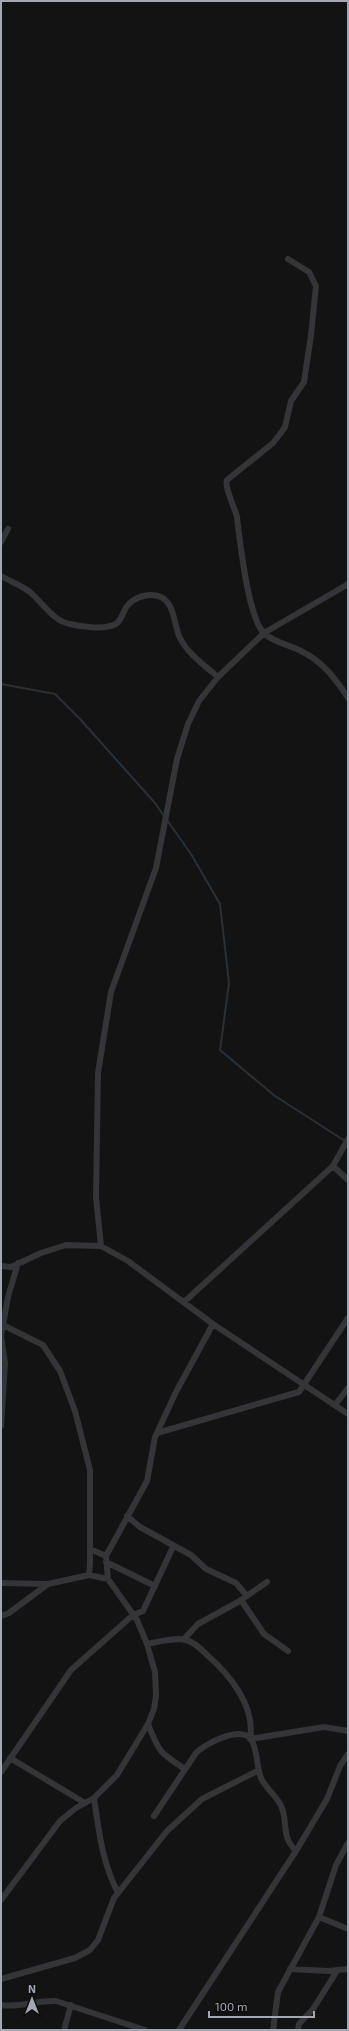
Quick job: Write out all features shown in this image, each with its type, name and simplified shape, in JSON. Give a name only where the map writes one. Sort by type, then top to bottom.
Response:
[{"type":"street","points":[[288,258],[309,272],[316,286],[304,382],[291,401],[285,426],[273,443],[225,483],[236,512],[248,588],[257,620],[264,633],[268,637],[309,655],[335,680],[348,698]]},
{"type":"street","points":[[1,542],[8,529]]},
{"type":"street","points":[[1,576],[29,591],[48,611],[62,621],[78,625],[108,627],[119,621],[127,606],[132,601],[145,596],[160,597],[166,601],[172,613],[179,637],[184,645],[190,653],[218,677]]},
{"type":"street","points":[[101,1246],[96,1197],[98,1073],[111,992],[156,868],[177,759],[188,724],[199,701],[218,677],[264,633],[348,584]]},
{"type":"street","points":[[184,1302],[333,1166],[348,1139]]},
{"type":"street","points":[[333,1166],[348,1180]]},
{"type":"street","points":[[1,1266],[11,1266],[66,1245],[101,1246],[128,1261],[213,1324],[348,1414]]},
{"type":"street","points":[[1,1426],[4,1363],[2,1336],[3,1326],[8,1297],[18,1263]]},
{"type":"street","points":[[157,1433],[299,1392],[348,1318]]},
{"type":"street","points":[[1,1900],[60,1821],[94,1798],[123,1766],[148,1724],[156,1696],[155,1672],[147,1644],[133,1615],[108,1578],[106,1559],[127,1516],[147,1481],[157,1433],[176,1392],[213,1324]]},
{"type":"street","points":[[3,1326],[43,1345],[60,1371],[75,1411],[90,1470],[90,1549],[88,1575]]},
{"type":"street","points":[[335,1405],[348,1388]]},
{"type":"street","points":[[127,1516],[140,1527],[191,1555],[206,1569],[236,1583],[247,1596]]},
{"type":"street","points":[[1,1772],[71,1670],[133,1615],[143,1611],[173,1546]]},
{"type":"street","points":[[90,1549],[155,1586]]},
{"type":"street","points":[[1,1583],[48,1584],[88,1575],[108,1578]]},
{"type":"street","points":[[184,1639],[198,1624],[241,1600],[266,1582]]},
{"type":"street","points":[[1,1616],[9,1613],[48,1584]]},
{"type":"street","points":[[241,1600],[264,1634],[288,1652]]},
{"type":"street","points":[[147,1644],[174,1639],[184,1639],[193,1643],[215,1662],[237,1687],[252,1725],[250,1739],[263,1782],[280,1804],[284,1815],[284,1832],[290,1845],[296,1851]]},
{"type":"street","points":[[148,1724],[156,1744],[164,1755],[185,1769]]},
{"type":"street","points":[[154,1816],[185,1769],[203,1746],[232,1734],[241,1734],[250,1739],[324,1727],[348,1731]]},
{"type":"street","points":[[179,2030],[296,1851],[327,1799],[340,1766],[348,1754]]},
{"type":"street","points":[[10,1758],[86,1803]]},
{"type":"street","points":[[1,1979],[75,1958],[90,1950],[98,1940],[114,1898],[167,1831],[202,1798],[259,1770]]},
{"type":"street","points":[[94,1798],[101,1850],[109,1875],[118,1893]]},
{"type":"street","points":[[272,2030],[278,1992],[319,1916],[336,1865],[348,1843]]},
{"type":"street","points":[[319,1916],[348,1929]]},
{"type":"street","points":[[290,1969],[337,1971],[348,1969]]},
{"type":"street","points":[[298,2030],[299,2024],[313,2008],[337,1971]]},
{"type":"street","points":[[1,2005],[10,2007],[46,2000],[71,2005],[145,2030]]},
{"type":"street","points":[[64,2030],[71,2005]]},
{"type":"waterway","points":[[1,684],[55,694],[80,719],[155,803],[164,816]]},
{"type":"waterway","points":[[167,820],[191,854],[220,904],[229,983],[220,1050],[275,1096],[345,1141]]}]
